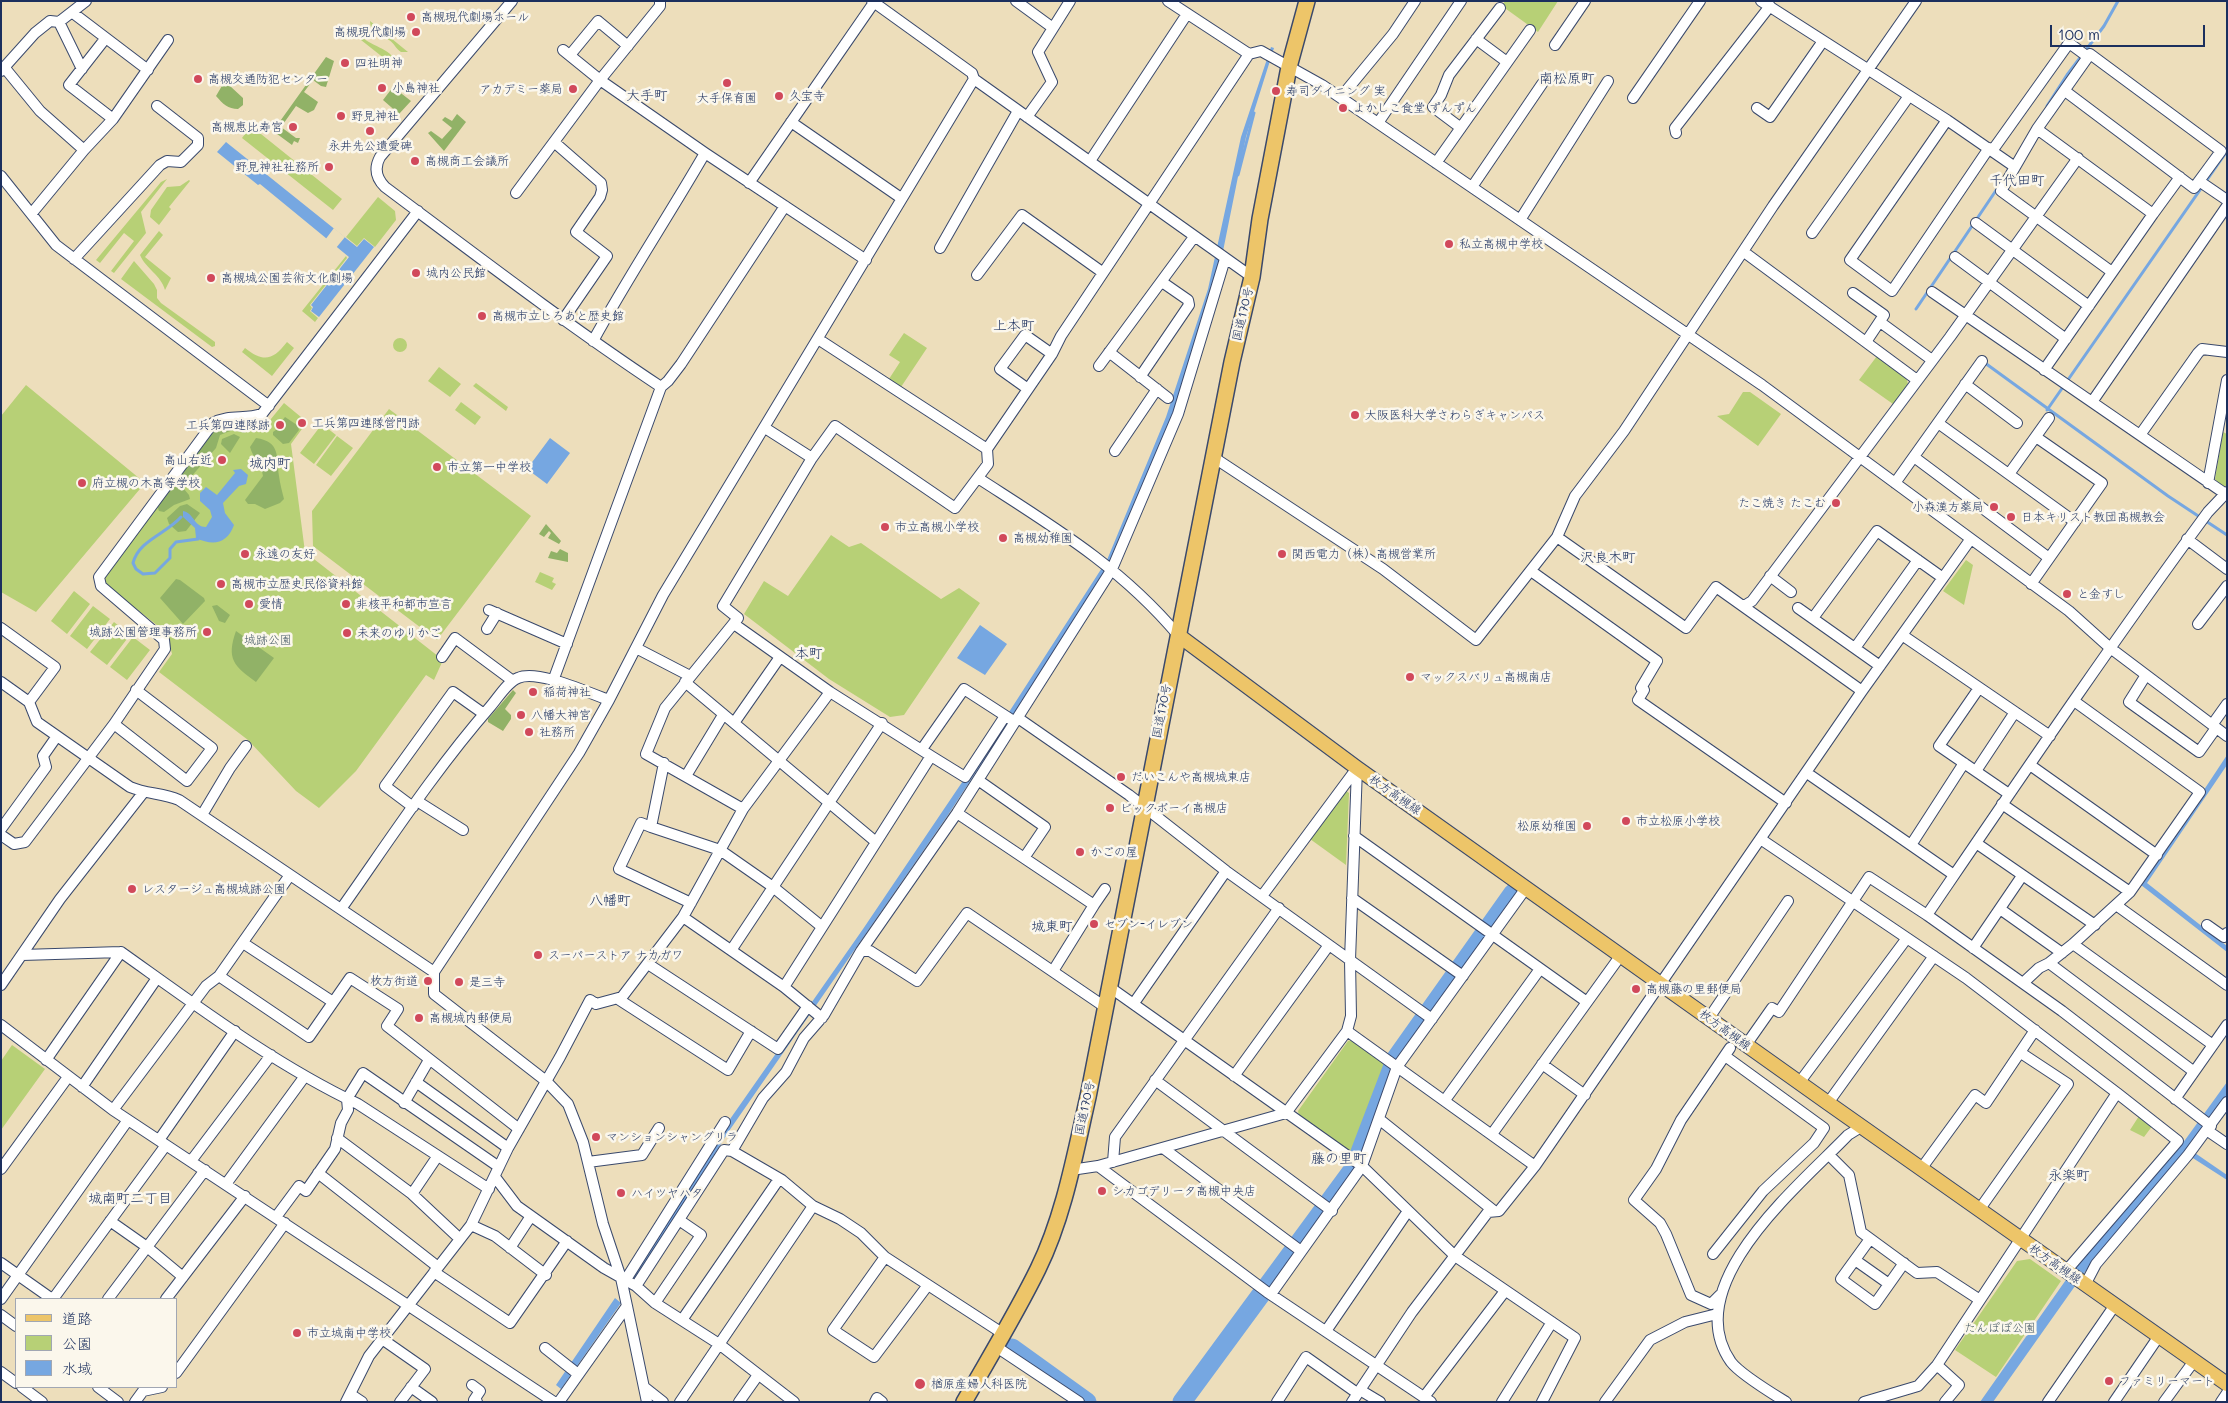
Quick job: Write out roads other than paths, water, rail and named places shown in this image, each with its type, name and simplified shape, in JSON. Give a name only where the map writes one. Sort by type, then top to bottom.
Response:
[{"type":"highway","name":"国道170号","points":[[964,1402],[1038,1269],[1050,1241],[1071,1170],[1232,362],[1252,277],[1260,219],[1289,67],[1307,1]]},
{"type":"main road","name":"枚方高槻線","points":[[1178,635],[1357,768],[2020,1240],[2227,1384]]},
{"type":"street","points":[[84,150],[40,111],[3,69],[35,33],[50,21],[59,22],[86,1]]},
{"type":"street","points":[[512,1],[379,160],[376,173],[381,183],[563,320],[661,387]]},
{"type":"street","points":[[516,193],[600,80],[660,6],[660,1]]},
{"type":"street","points":[[1016,1],[1053,28]]},
{"type":"street","points":[[1027,117],[1052,82],[1038,52],[1070,1]]},
{"type":"street","points":[[1168,1],[1249,54],[1261,52],[1269,55],[1341,98],[1689,336],[1860,457],[1970,540],[2069,611],[2109,647],[2227,736]]},
{"type":"street","points":[[1341,98],[1393,34],[1415,1]]},
{"type":"street","points":[[1378,123],[1461,1]]},
{"type":"street","points":[[1555,45],[1585,1]]},
{"type":"street","points":[[1633,98],[1700,1]]},
{"type":"street","points":[[1213,457],[1383,569],[1476,640],[1557,538],[1575,496],[1624,431],[1689,336],[1773,206],[1870,70],[1916,1]]},
{"type":"street","points":[[749,182],[873,2],[972,73],[974,79],[1018,111],[1252,277]]},
{"type":"street","points":[[1676,133],[1675,128],[1766,4],[1947,120],[2015,167]]},
{"type":"street","points":[[1461,128],[1433,107],[1441,95],[1449,75],[1500,8]]},
{"type":"street","points":[[73,13],[104,39],[148,70]]},
{"type":"street","points":[[1090,161],[1187,14]]},
{"type":"street","points":[[628,46],[598,21],[566,52],[600,80],[705,154],[866,260]]},
{"type":"street","points":[[59,22],[82,68]]},
{"type":"street","points":[[1436,162],[1530,30]]},
{"type":"street","points":[[104,39],[69,85],[113,119]]},
{"type":"street","points":[[1476,39],[1507,62]]},
{"type":"street","points":[[32,213],[84,150],[113,119],[168,40]]},
{"type":"street","points":[[1757,108],[1770,116],[1822,41]]},
{"type":"street","points":[[1947,120],[1850,260],[1892,291],[1990,150],[2068,43],[2088,58]]},
{"type":"street","points":[[743,809],[646,754],[665,708],[738,618],[723,606],[812,458],[835,426],[955,508],[988,464],[987,449],[1052,354],[1061,336],[1147,203],[1249,54]]},
{"type":"street","points":[[2065,91],[2194,188],[2221,150],[2090,54],[2038,130],[2001,192],[2112,272]]},
{"type":"street","points":[[647,1402],[623,1281],[603,1224],[583,1142],[568,1104],[546,1081],[434,994],[434,972],[564,777],[609,700],[663,595],[974,79]]},
{"type":"street","points":[[1520,220],[1608,81]]},
{"type":"street","points":[[1472,187],[1542,84]]},
{"type":"street","points":[[1812,234],[1909,96]]},
{"type":"street","points":[[74,259],[160,165],[167,161],[181,162],[198,145],[198,138],[157,106]]},
{"type":"street","points":[[940,248],[1018,111]]},
{"type":"street","points":[[791,122],[901,198]]},
{"type":"street","points":[[2038,130],[2152,214]]},
{"type":"street","points":[[554,142],[600,183],[602,190],[600,197],[576,232],[607,256],[563,320]]},
{"type":"street","points":[[593,341],[635,267],[659,232],[705,154]]},
{"type":"street","points":[[1744,606],[1752,601],[1860,457],[2037,217],[2078,158]]},
{"type":"street","points":[[1,176],[56,245],[269,406]]},
{"type":"street","points":[[2044,370],[2152,214],[2180,177]]},
{"type":"street","points":[[2199,181],[2227,200]]},
{"type":"street","points":[[553,681],[661,387],[681,364],[785,206]]},
{"type":"street","points":[[2092,402],[2227,206]]},
{"type":"street","points":[[1,835],[14,844],[25,842],[114,724],[165,649],[164,640],[100,586],[99,577],[213,423],[232,416],[253,418],[262,414],[269,406],[418,211]]},
{"type":"street","points":[[977,275],[1022,215],[1102,272]]},
{"type":"street","points":[[1976,224],[2088,306]]},
{"type":"street","points":[[1099,366],[1194,237]]},
{"type":"street","points":[[1744,252],[1917,380]]},
{"type":"street","points":[[732,1151],[764,1098],[786,1072],[804,1038],[822,1018],[861,951],[957,813],[1112,569],[1178,414],[1221,256]]},
{"type":"street","points":[[1955,257],[2066,339]]},
{"type":"street","points":[[1140,377],[1189,305],[1188,300],[1162,282]]},
{"type":"street","points":[[1927,915],[2109,647],[2208,512],[2226,494],[1932,292]]},
{"type":"street","points":[[1853,293],[1884,315],[1866,342]]},
{"type":"street","points":[[1880,322],[1932,360]]},
{"type":"street","points":[[1028,389],[1000,369],[1025,335],[1052,354]]},
{"type":"street","points":[[818,339],[987,449]]},
{"type":"street","points":[[2140,435],[2198,353],[2202,350],[2227,352]]},
{"type":"street","points":[[1109,352],[1168,398]]},
{"type":"street","points":[[1895,483],[1982,361]]},
{"type":"street","points":[[2208,483],[2227,380]]},
{"type":"street","points":[[1965,384],[2018,423]]},
{"type":"street","points":[[1115,451],[1157,389]]},
{"type":"street","points":[[2009,474],[2049,418]]},
{"type":"street","points":[[1938,422],[2075,522]]},
{"type":"street","points":[[765,428],[812,458]]},
{"type":"street","points":[[2031,584],[2102,483],[2036,436]]},
{"type":"street","points":[[1914,457],[2050,558]]},
{"type":"street","points":[[978,478],[1097,556],[1154,607],[1178,635]]},
{"type":"street","points":[[1813,618],[1877,531],[1943,578]]},
{"type":"street","points":[[1557,538],[1686,628],[1716,587],[1862,691]]},
{"type":"street","points":[[1356,1395],[1375,1364],[1488,1212],[1500,1211],[1535,1166],[1762,840],[1862,691],[1970,540]]},
{"type":"street","points":[[2187,540],[2227,569]]},
{"type":"street","points":[[1855,648],[1918,560]]},
{"type":"street","points":[[1531,571],[1657,661],[1641,688],[1644,690],[1638,700],[1786,803]]},
{"type":"street","points":[[1770,576],[1791,592]]},
{"type":"street","points":[[2198,624],[2227,586]]},
{"type":"street","points":[[1798,608],[1880,666]]},
{"type":"street","points":[[487,629],[493,612],[567,644]]},
{"type":"street","points":[[734,624],[830,692],[965,777],[1005,716]]},
{"type":"street","points":[[1,628],[55,667],[29,702]]},
{"type":"street","points":[[1902,635],[2050,736]]},
{"type":"street","points":[[442,657],[455,638],[513,681]]},
{"type":"street","points":[[636,648],[687,679],[723,715],[829,801],[876,842]]},
{"type":"street","points":[[734,723],[780,657]]},
{"type":"street","points":[[2146,675],[2129,702],[2199,752],[2227,704]]},
{"type":"street","points":[[341,909],[415,804],[484,714],[513,681],[519,677],[532,676],[609,700]]},
{"type":"street","points":[[1,682],[29,702],[37,722],[88,759],[130,787],[143,793],[165,794],[179,800],[434,972]]},
{"type":"street","points":[[1979,688],[1939,746],[2009,794]]},
{"type":"street","points":[[922,750],[964,689],[1005,716],[1017,720],[1143,807],[1226,871],[1428,1016]]},
{"type":"street","points":[[114,724],[187,782],[212,748],[136,690]]},
{"type":"street","points":[[463,830],[385,786],[453,692],[484,714]]},
{"type":"street","points":[[362,1402],[348,1398],[369,1356],[471,1225],[508,1148],[590,1000],[596,1004],[622,998],[683,916],[743,809],[830,692]]},
{"type":"street","points":[[2023,984],[2039,968],[2049,963],[2073,944],[2130,892],[2158,855],[2200,792],[2074,701]]},
{"type":"street","points":[[1976,771],[2015,712]]},
{"type":"street","points":[[686,776],[723,715]]},
{"type":"street","points":[[732,949],[882,723]]},
{"type":"street","points":[[1,829],[46,767],[43,756],[57,736]]},
{"type":"street","points":[[202,815],[246,746]]},
{"type":"street","points":[[784,987],[821,926],[931,756]]},
{"type":"street","points":[[651,827],[664,763]]},
{"type":"street","points":[[1911,845],[1964,763]]},
{"type":"street","points":[[2030,765],[2158,855]]},
{"type":"street","points":[[1071,1170],[1098,1166],[1286,1113],[1347,1030],[1351,1016],[1350,960],[1357,768]]},
{"type":"street","points":[[1262,896],[1357,768]]},
{"type":"street","points":[[1807,773],[1954,875]]},
{"type":"street","points":[[978,780],[1045,826],[1024,858]]},
{"type":"street","points":[[1,985],[60,900],[143,793]]},
{"type":"street","points":[[2002,804],[2130,892]]},
{"type":"street","points":[[957,813],[1094,905]]},
{"type":"street","points":[[691,903],[619,869],[641,823],[720,850],[773,887],[821,926]]},
{"type":"street","points":[[1354,836],[1587,1002]]},
{"type":"street","points":[[1762,840],[1934,956],[2036,1030],[2178,1141],[2067,1272]]},
{"type":"street","points":[[1976,843],[2094,925]]},
{"type":"street","points":[[1134,1003],[1226,871]]},
{"type":"street","points":[[113,1110],[206,986],[219,976],[290,875]]},
{"type":"street","points":[[1973,948],[2022,876]]},
{"type":"street","points":[[1746,1045],[1772,1008],[1780,1012],[1869,877],[1927,915],[2062,1011],[2175,1099],[2227,1144]]},
{"type":"street","points":[[1266,1291],[1328,1208],[1358,1164],[1379,1119],[1394,1065],[1488,932],[1526,888]]},
{"type":"street","points":[[1053,971],[1105,889]]},
{"type":"street","points":[[1352,898],[1459,973]]},
{"type":"street","points":[[1709,1018],[1788,901]]},
{"type":"street","points":[[2116,905],[2227,985]]},
{"type":"street","points":[[1113,1162],[1115,1137],[1279,908]]},
{"type":"street","points":[[2000,909],[2062,952]]},
{"type":"street","points":[[861,951],[870,951],[917,981],[967,913],[1104,1007]]},
{"type":"street","points":[[683,916],[784,987],[822,1018]]},
{"type":"street","points":[[2207,925],[2224,937],[2227,934]]},
{"type":"street","points":[[1799,1083],[1907,938]]},
{"type":"street","points":[[243,943],[333,1002]]},
{"type":"street","points":[[2073,944],[2213,1045]]},
{"type":"street","points":[[1234,1076],[1329,945]]},
{"type":"street","points":[[22,955],[120,952],[193,1004],[271,1055],[347,1099],[489,1189]]},
{"type":"street","points":[[46,1060],[120,952]]},
{"type":"street","points":[[1492,1134],[1620,955]]},
{"type":"street","points":[[1828,1104],[1934,956]]},
{"type":"street","points":[[2049,963],[2194,1071]]},
{"type":"street","points":[[648,964],[778,1049],[808,1006]]},
{"type":"street","points":[[1445,1100],[1540,969]]},
{"type":"street","points":[[219,976],[310,1037],[350,978],[398,1009],[387,1026],[519,1129]]},
{"type":"street","points":[[82,1087],[157,978]]},
{"type":"street","points":[[1108,986],[1358,1164],[1455,1256],[1575,1338],[1542,1402]]},
{"type":"street","points":[[618,998],[728,1070],[751,1031]]},
{"type":"street","points":[[1,1025],[113,1110],[554,1402]]},
{"type":"street","points":[[2175,1099],[2227,1025]]},
{"type":"street","points":[[1347,1030],[1535,1166]]},
{"type":"street","points":[[1921,1169],[1975,1095],[1986,1103],[2036,1030]]},
{"type":"street","points":[[54,1298],[110,1221],[235,1031]]},
{"type":"street","points":[[1713,1254],[1763,1191],[1814,1143],[1824,1128],[1728,1052],[1681,1120],[1656,1169],[1634,1200],[1660,1223],[1691,1295],[1711,1304],[1721,1294]]},
{"type":"street","points":[[1979,1210],[2068,1084],[2020,1053]]},
{"type":"street","points":[[192,1162],[271,1055]]},
{"type":"street","points":[[404,1103],[429,1060]]},
{"type":"street","points":[[1542,1064],[1585,1095]]},
{"type":"street","points":[[276,1217],[299,1186],[306,1191],[335,1149],[341,1123],[348,1110],[347,1099],[363,1073],[499,1167]]},
{"type":"street","points":[[226,1184],[306,1076]]},
{"type":"street","points":[[1,1169],[68,1077]]},
{"type":"street","points":[[1155,1080],[1328,1208]]},
{"type":"street","points":[[416,1082],[508,1148]]},
{"type":"street","points":[[1864,1402],[1918,1386],[1937,1365],[2117,1093]]},
{"type":"street","points":[[2082,1283],[2169,1175],[2190,1152],[2207,1125],[2227,1102]]},
{"type":"street","points":[[1379,1119],[1494,1211]]},
{"type":"street","points":[[1,1299],[128,1120]]},
{"type":"street","points":[[623,1281],[725,1122]]},
{"type":"street","points":[[1786,1402],[1732,1364],[1720,1342],[1717,1314],[1721,1294],[1740,1253],[1775,1210],[1848,1135],[1861,1127]]},
{"type":"street","points":[[588,1162],[642,1156],[659,1128]]},
{"type":"street","points":[[337,1138],[412,1194],[460,1239]]},
{"type":"street","points":[[710,1148],[720,1157]]},
{"type":"street","points":[[1163,1148],[1297,1249]]},
{"type":"street","points":[[636,1286],[724,1150],[732,1151],[779,1178],[812,1206],[840,1219],[861,1233],[885,1257],[928,1285],[1079,1402]]},
{"type":"street","points":[[1829,1155],[1849,1175],[1861,1232],[1918,1273],[1937,1272],[1980,1300]]},
{"type":"street","points":[[412,1194],[437,1157]]},
{"type":"street","points":[[1098,1166],[1266,1291],[1428,1399],[1504,1291]]},
{"type":"street","points":[[109,1298],[205,1170]]},
{"type":"street","points":[[318,1173],[436,1269],[510,1323],[546,1275],[567,1242]]},
{"type":"street","points":[[693,1173],[704,1181]]},
{"type":"street","points":[[495,1177],[517,1206],[623,1281],[636,1286],[655,1303],[719,1344],[794,1402]]},
{"type":"street","points":[[682,1320],[779,1178]]},
{"type":"street","points":[[167,1298],[245,1196]]},
{"type":"street","points":[[680,1402],[812,1206]]},
{"type":"street","points":[[655,1303],[701,1236],[670,1209]]},
{"type":"street","points":[[1326,1331],[1408,1211]]},
{"type":"street","points":[[510,1248],[531,1216]]},
{"type":"street","points":[[110,1221],[147,1247],[183,1277]]},
{"type":"street","points":[[178,1370],[285,1224]]},
{"type":"street","points":[[471,1225],[494,1236],[546,1275]]},
{"type":"street","points":[[659,1227],[670,1234]]},
{"type":"street","points":[[1870,1239],[1841,1279],[1875,1304],[1904,1263]]},
{"type":"street","points":[[649,1241],[661,1248]]},
{"type":"street","points":[[885,1257],[833,1330],[874,1357],[928,1285]]},
{"type":"street","points":[[1855,1260],[1889,1284]]},
{"type":"street","points":[[1,1262],[52,1298]]},
{"type":"street","points":[[2048,1402],[2115,1305]]},
{"type":"street","points":[[559,1402],[573,1371],[627,1306]]},
{"type":"street","points":[[1605,1402],[1650,1340],[1685,1322],[1717,1314]]},
{"type":"street","points":[[1,1315],[15,1325]]},
{"type":"street","points":[[1502,1402],[1552,1322]]},
{"type":"street","points":[[2114,1402],[2159,1336]]},
{"type":"street","points":[[382,1339],[425,1369],[400,1402]]},
{"type":"street","points":[[545,1348],[573,1371]]},
{"type":"street","points":[[1281,1400],[1306,1357],[1356,1395],[1380,1402]]},
{"type":"street","points":[[2164,1402],[2194,1361]]},
{"type":"street","points":[[1937,1365],[1959,1385],[1945,1402]]},
{"type":"street","points":[[1,1372],[15,1382]]},
{"type":"street","points":[[739,1402],[758,1376]]},
{"type":"street","points":[[472,1385],[480,1391],[474,1400],[477,1402]]},
{"type":"street","points":[[411,1387],[432,1402]]},
{"type":"street","points":[[644,1387],[663,1402]]},
{"type":"street","points":[[23,1388],[42,1402]]},
{"type":"street","points":[[99,1388],[118,1402]]},
{"type":"street","points":[[136,1402],[143,1391],[157,1388]]},
{"type":"street","points":[[2221,1402],[2227,1393]]},
{"type":"street","points":[[875,1402],[877,1398],[882,1402]]},
{"type":"water","points":[[1271,47],[1274,48],[1246,137],[1221,261],[1173,414],[1114,560],[948,815],[729,1131],[635,1281],[629,1277],[721,1132],[863,929],[1000,726],[1107,560],[1166,417],[1208,289],[1241,137]]},
{"type":"water","points":[[226,142],[357,247],[364,239],[374,247],[319,317],[311,311],[313,307],[311,305],[349,257],[260,184],[258,185],[217,152]]},
{"type":"water","points":[[550,438],[570,453],[547,484],[527,469]]},
{"type":"water","points":[[241,469],[248,475],[246,484],[239,486],[223,503],[225,513],[234,525],[231,531],[219,542],[202,541],[196,538],[195,528],[183,517],[183,511],[190,514],[199,525],[206,527],[212,517],[210,510],[200,501],[200,493],[206,487],[217,495],[235,473],[233,470]]},
{"type":"water","points":[[980,625],[1007,644],[985,675],[957,658]]},
{"type":"water","points":[[2227,755],[2227,765],[2147,883],[2227,946],[2227,952],[2141,885]]},
{"type":"water","points":[[2227,1082],[2227,1096],[2195,1153],[2227,1175],[2227,1180],[2185,1153],[2092,1262],[1993,1402],[1980,1402],[2075,1267],[2185,1140]]},
{"type":"water","points":[[615,1298],[621,1303],[561,1389],[556,1385]]},
{"type":"waterway","points":[[2047,106],[2067,75],[2104,26],[2118,1]]},
{"type":"waterway","points":[[1238,175],[1254,113]]},
{"type":"waterway","points":[[2047,410],[2227,151]]},
{"type":"waterway","points":[[1916,309],[1999,186]]},
{"type":"waterway","points":[[1985,363],[2168,496],[2227,535]]},
{"type":"waterway","points":[[181,517],[141,548],[133,563],[136,569],[143,574],[155,573],[170,558],[170,549],[176,542],[198,539]]},
{"type":"waterway","points":[[1182,1402],[1354,1168],[1396,1058],[1513,893]]},
{"type":"waterway","points":[[1012,1348],[1087,1402]]},
{"type":"place","name":"高槻現代劇場ホール","points":[[411,17]]},
{"type":"place","name":"高槻現代劇場","points":[[416,32]]},
{"type":"place","name":"四社明神","points":[[345,63]]},
{"type":"place","name":"高槻交通防犯センター","points":[[198,79]]},
{"type":"place","name":"大手保育園","points":[[727,83]]},
{"type":"place","name":"小島神社","points":[[382,88]]},
{"type":"place","name":"アカデミー薬局","points":[[573,89]]},
{"type":"place","name":"寿司ダイニング 実","points":[[1276,91]]},
{"type":"place","name":"久宝寺","points":[[779,96]]},
{"type":"place","name":"よかしこ食堂 ずんずん","points":[[1343,108]]},
{"type":"place","name":"野見神社","points":[[341,116]]},
{"type":"place","name":"高槻恵比寿宮","points":[[293,127]]},
{"type":"place","name":"永井先公遺愛碑","points":[[370,131]]},
{"type":"place","name":"高槻商工会議所","points":[[415,161]]},
{"type":"place","name":"野見神社社務所","points":[[329,167]]},
{"type":"place","name":"私立高槻中学校","points":[[1449,244]]},
{"type":"place","name":"城内公民館","points":[[416,273]]},
{"type":"place","name":"高槻城公園芸術文化劇場","points":[[211,278]]},
{"type":"place","name":"高槻市立しろあと歴史館","points":[[482,316]]},
{"type":"place","name":"大阪医科大学さわらぎキャンパス","points":[[1355,415]]},
{"type":"place","name":"工兵第四連隊営門跡","points":[[302,423]]},
{"type":"place","name":"工兵第四連隊跡","points":[[280,425]]},
{"type":"place","name":"高山右近","points":[[222,460]]},
{"type":"place","name":"市立第一中学校","points":[[437,467]]},
{"type":"place","name":"府立槻の木高等学校","points":[[82,483]]},
{"type":"place","name":"たこ焼き たこむ","points":[[1836,503]]},
{"type":"place","name":"小森漢方薬局","points":[[1994,507]]},
{"type":"place","name":"日本キリスト教団髙槻教会","points":[[2011,517]]},
{"type":"place","name":"市立高槻小学校","points":[[885,527]]},
{"type":"place","name":"高槻幼稚園","points":[[1003,538]]},
{"type":"place","name":"永遠の友好","points":[[245,554]]},
{"type":"place","name":"関西電力（株）高槻営業所","points":[[1282,554]]},
{"type":"place","name":"高槻市立歴史民俗資料館","points":[[221,584]]},
{"type":"place","name":"と金すし","points":[[2067,594]]},
{"type":"place","name":"愛情","points":[[249,604]]},
{"type":"place","name":"非核平和都市宣言","points":[[346,604]]},
{"type":"place","name":"城跡公園管理事務所","points":[[207,632]]},
{"type":"place","name":"未来のゆりかご","points":[[347,633]]},
{"type":"place","name":"マックスバリュ高槻南店","points":[[1410,677]]},
{"type":"place","name":"稲荷神社","points":[[533,692]]},
{"type":"place","name":"八幡大神宮","points":[[521,715]]},
{"type":"place","name":"社務所","points":[[529,732]]},
{"type":"place","name":"だいこんや高槻城東店","points":[[1121,777]]},
{"type":"place","name":"ビックボーイ高槻店","points":[[1110,808]]},
{"type":"place","name":"市立松原小学校","points":[[1626,821]]},
{"type":"place","name":"松原幼稚園","points":[[1587,826]]},
{"type":"place","name":"かごの屋","points":[[1080,852]]},
{"type":"place","name":"レスタージュ高槻城跡公園","points":[[132,889]]},
{"type":"place","name":"セブン-イレブン","points":[[1094,924]]},
{"type":"place","name":"スーパーストア ナカガワ","points":[[538,955]]},
{"type":"place","name":"枚方街道","points":[[428,981]]},
{"type":"place","name":"是三寺","points":[[459,982]]},
{"type":"place","name":"高槻藤の里郵便局","points":[[1636,989]]},
{"type":"place","name":"高槻城内郵便局","points":[[419,1018]]},
{"type":"place","name":"マンションシャングリラ","points":[[596,1137]]},
{"type":"place","name":"シカゴデリータ高槻中央店","points":[[1102,1191]]},
{"type":"place","name":"ハイツヤハタ","points":[[621,1193]]},
{"type":"place","name":"市立城南中学校","points":[[297,1333]]},
{"type":"place","name":"ファミリーマート","points":[[2109,1381]]},
{"type":"place","name":"楢原産婦人科医院","points":[[920,1384]]},
{"type":"district","name":"南松原町","points":[[1567,79]]},
{"type":"district","name":"大手町","points":[[647,96]]},
{"type":"district","name":"千代田町","points":[[2017,181]]},
{"type":"district","name":"上本町","points":[[1014,326]]},
{"type":"district","name":"城内町","points":[[270,464]]},
{"type":"district","name":"沢良木町","points":[[1608,558]]},
{"type":"district","name":"本町","points":[[809,654]]},
{"type":"district","name":"八幡町","points":[[610,901]]},
{"type":"district","name":"城東町","points":[[1052,927]]},
{"type":"district","name":"藤の里町","points":[[1339,1159]]},
{"type":"district","name":"永楽町","points":[[2069,1176]]},
{"type":"district","name":"城南町二丁目","points":[[130,1199]]},
{"type":"park label","name":"城跡公園","points":[[268,640]]},
{"type":"park label","name":"たんぽぽ公園","points":[[2000,1328]]}]
